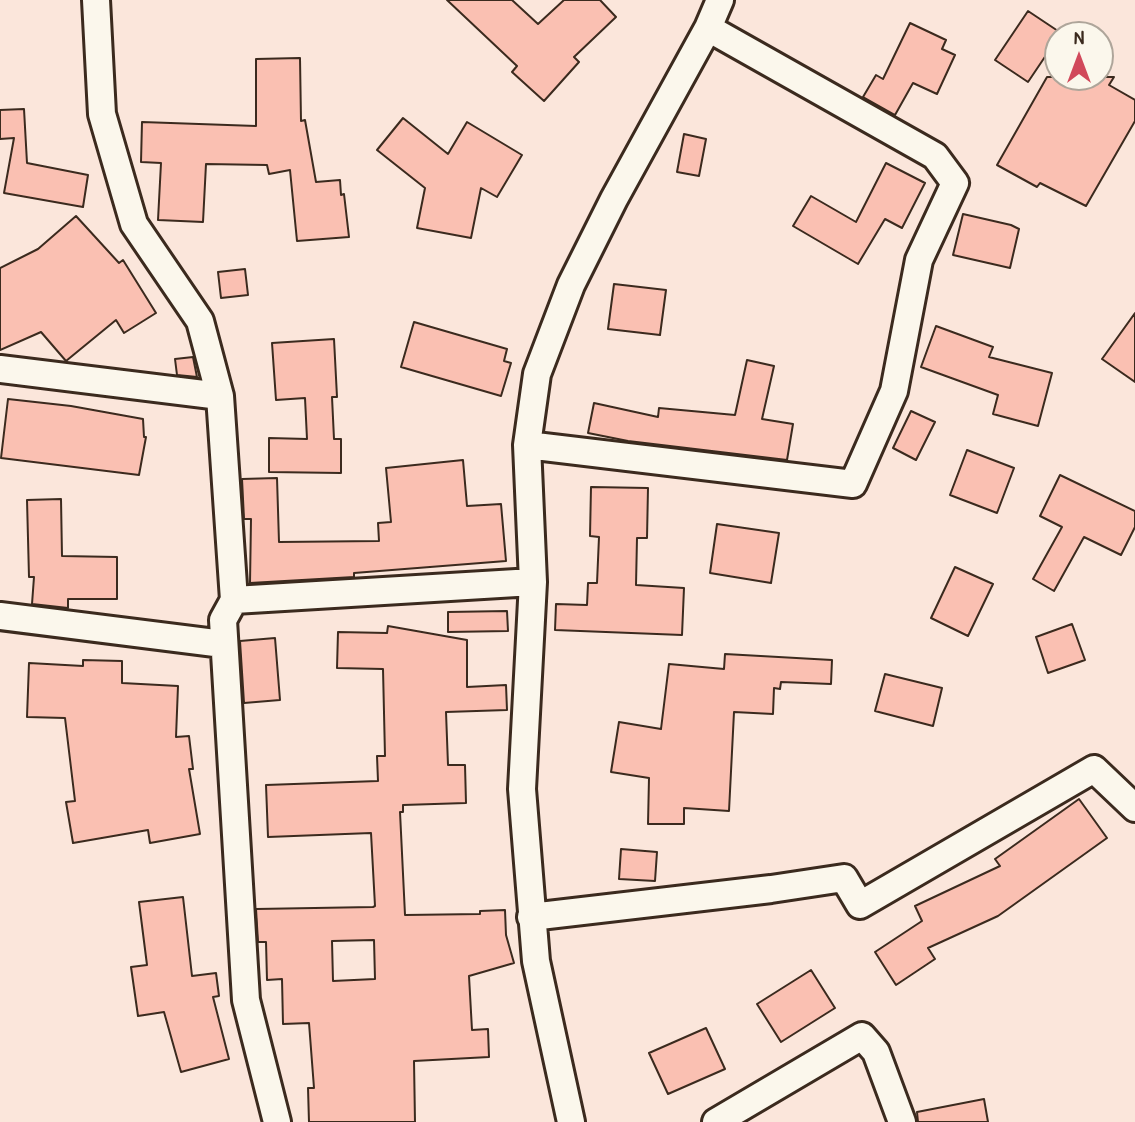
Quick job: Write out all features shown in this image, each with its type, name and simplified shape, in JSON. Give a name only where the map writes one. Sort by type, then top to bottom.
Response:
[{"type":"street","points":[[96,0],[102,114],[134,225],[200,321],[220,396],[234,600],[223,621],[223,644],[246,999],[277,1122]]},
{"type":"street","points":[[571,1122],[540,986],[531,917],[522,789],[533,582],[527,445],[537,374],[570,285],[708,28],[720,0]]},
{"type":"street","points":[[527,445],[853,484],[894,391],[919,260],[956,183],[935,156],[708,28]]},
{"type":"street","points":[[0,369],[220,396]]},
{"type":"street","points":[[234,600],[533,582]]},
{"type":"street","points":[[0,616],[223,644]]},
{"type":"street","points":[[531,917],[844,878],[860,905],[1094,769],[1135,808]]},
{"type":"street","points":[[716,1122],[862,1036],[876,1052],[902,1122]]},
{"type":"building","points":[[447,0],[512,0],[538,24],[564,0],[600,0],[616,17],[574,57],[579,62],[544,101],[512,72],[517,66]]},
{"type":"building","points":[[1028,11],[1044,22],[1044,58],[1028,82],[995,60]]},
{"type":"building","points":[[910,23],[946,40],[942,49],[955,55],[937,94],[913,83],[895,115],[863,97],[876,75],[883,79]]},
{"type":"building","points":[[300,58],[301,121],[305,120],[316,182],[340,180],[349,237],[297,241],[290,170],[269,174],[267,165],[206,164],[203,222],[158,220],[161,163],[141,162],[142,122],[256,126],[256,59]]},
{"type":"building","points":[[1044,82],[1044,91],[1114,91],[1114,88],[1135,100],[1135,121],[1086,206],[1040,183],[1037,187],[997,165]]},
{"type":"building","points":[[24,109],[27,163],[88,175],[83,207],[4,193],[14,138],[0,139],[0,110]]},
{"type":"building","points":[[403,118],[448,154],[467,122],[522,155],[497,197],[481,188],[471,238],[417,228],[425,188],[377,150]]},
{"type":"building","points":[[684,134],[706,139],[699,176],[677,172]]},
{"type":"building","points":[[886,163],[925,183],[902,228],[885,219],[858,264],[793,226],[811,196],[856,222]]},
{"type":"building","points":[[963,214],[1019,229],[1010,268],[953,255]]},
{"type":"building","points":[[76,216],[119,263],[123,260],[156,313],[124,333],[116,320],[66,361],[41,332],[0,350],[0,268],[38,249]]},
{"type":"building","points":[[245,269],[248,295],[221,298],[218,272]]},
{"type":"building","points":[[614,284],[666,290],[660,335],[608,329]]},
{"type":"building","points":[[1135,313],[1135,382],[1102,359]]},
{"type":"building","points":[[414,322],[507,349],[504,361],[511,363],[501,396],[401,367]]},
{"type":"building","points":[[936,326],[993,347],[989,357],[1052,373],[1038,426],[993,414],[998,395],[921,367]]},
{"type":"building","points":[[334,339],[337,397],[332,397],[334,439],[341,439],[341,473],[269,472],[269,438],[307,439],[305,398],[276,400],[272,343]]},
{"type":"building","points":[[193,357],[197,377],[177,375],[175,359]]},
{"type":"building","points":[[747,360],[774,366],[762,419],[793,424],[787,460],[628,441],[588,433],[594,403],[658,417],[659,408],[735,415]]},
{"type":"building","points":[[8,399],[71,406],[143,419],[146,437],[139,475],[1,458]]},
{"type":"building","points":[[911,411],[935,422],[916,460],[893,448]]},
{"type":"building","points":[[967,450],[1014,468],[997,513],[950,495]]},
{"type":"building","points":[[463,460],[467,506],[501,504],[506,561],[354,573],[354,577],[250,583],[251,519],[244,519],[242,479],[277,478],[279,542],[379,541],[378,523],[391,522],[386,468]]},
{"type":"building","points":[[1060,475],[1135,511],[1135,527],[1121,555],[1084,537],[1054,591],[1033,579],[1062,527],[1040,516]]},
{"type":"building","points":[[591,487],[648,488],[647,538],[637,538],[636,585],[684,588],[682,635],[555,630],[556,604],[587,605],[588,583],[597,583],[599,537],[590,536]]},
{"type":"building","points":[[61,499],[62,556],[117,557],[117,599],[68,599],[68,608],[32,604],[34,577],[29,577],[27,500]]},
{"type":"building","points":[[717,524],[779,533],[771,583],[710,573]]},
{"type":"building","points":[[955,567],[993,584],[968,636],[931,618]]},
{"type":"building","points":[[507,611],[508,631],[448,632],[448,612]]},
{"type":"building","points":[[1072,624],[1085,660],[1048,673],[1036,637]]},
{"type":"building","points":[[388,626],[467,640],[467,687],[506,685],[507,710],[446,712],[448,765],[465,765],[466,803],[403,805],[403,812],[400,812],[405,915],[480,914],[480,911],[505,910],[506,935],[514,963],[469,976],[472,1030],[488,1029],[489,1057],[414,1061],[415,1122],[309,1122],[308,1088],[314,1088],[309,1023],[283,1024],[282,979],[267,980],[266,942],[258,942],[256,909],[375,906],[371,833],[268,837],[266,785],[378,781],[377,756],[385,756],[383,669],[337,668],[338,632],[387,633]],"holes":[[[374,940],[375,979],[333,981],[332,941]]]},
{"type":"building","points":[[275,638],[280,700],[244,703],[240,641]]},
{"type":"building","points":[[725,654],[832,660],[831,684],[781,682],[780,689],[774,688],[773,714],[734,712],[729,811],[684,808],[684,824],[648,824],[649,778],[611,772],[619,722],[661,729],[669,664],[724,669]]},
{"type":"building","points":[[83,660],[122,661],[122,683],[178,686],[176,737],[189,736],[193,769],[189,769],[200,834],[150,843],[148,830],[73,843],[66,802],[75,801],[65,718],[27,717],[29,663],[83,666]]},
{"type":"building","points":[[885,674],[942,688],[933,726],[875,711]]},
{"type":"building","points":[[1079,799],[1107,838],[998,916],[928,948],[935,959],[896,985],[875,952],[922,921],[915,906],[1000,866],[995,859]]},
{"type":"building","points":[[621,849],[657,852],[655,881],[619,879]]},
{"type":"building","points":[[183,897],[192,976],[216,973],[219,996],[213,997],[229,1059],[181,1072],[164,1012],[138,1016],[131,967],[147,965],[139,902]]},
{"type":"building","points":[[811,970],[835,1008],[781,1042],[757,1004]]},
{"type":"building","points":[[706,1028],[725,1069],[668,1094],[649,1053]]},
{"type":"building","points":[[984,1099],[988,1122],[918,1122],[917,1112]]}]
